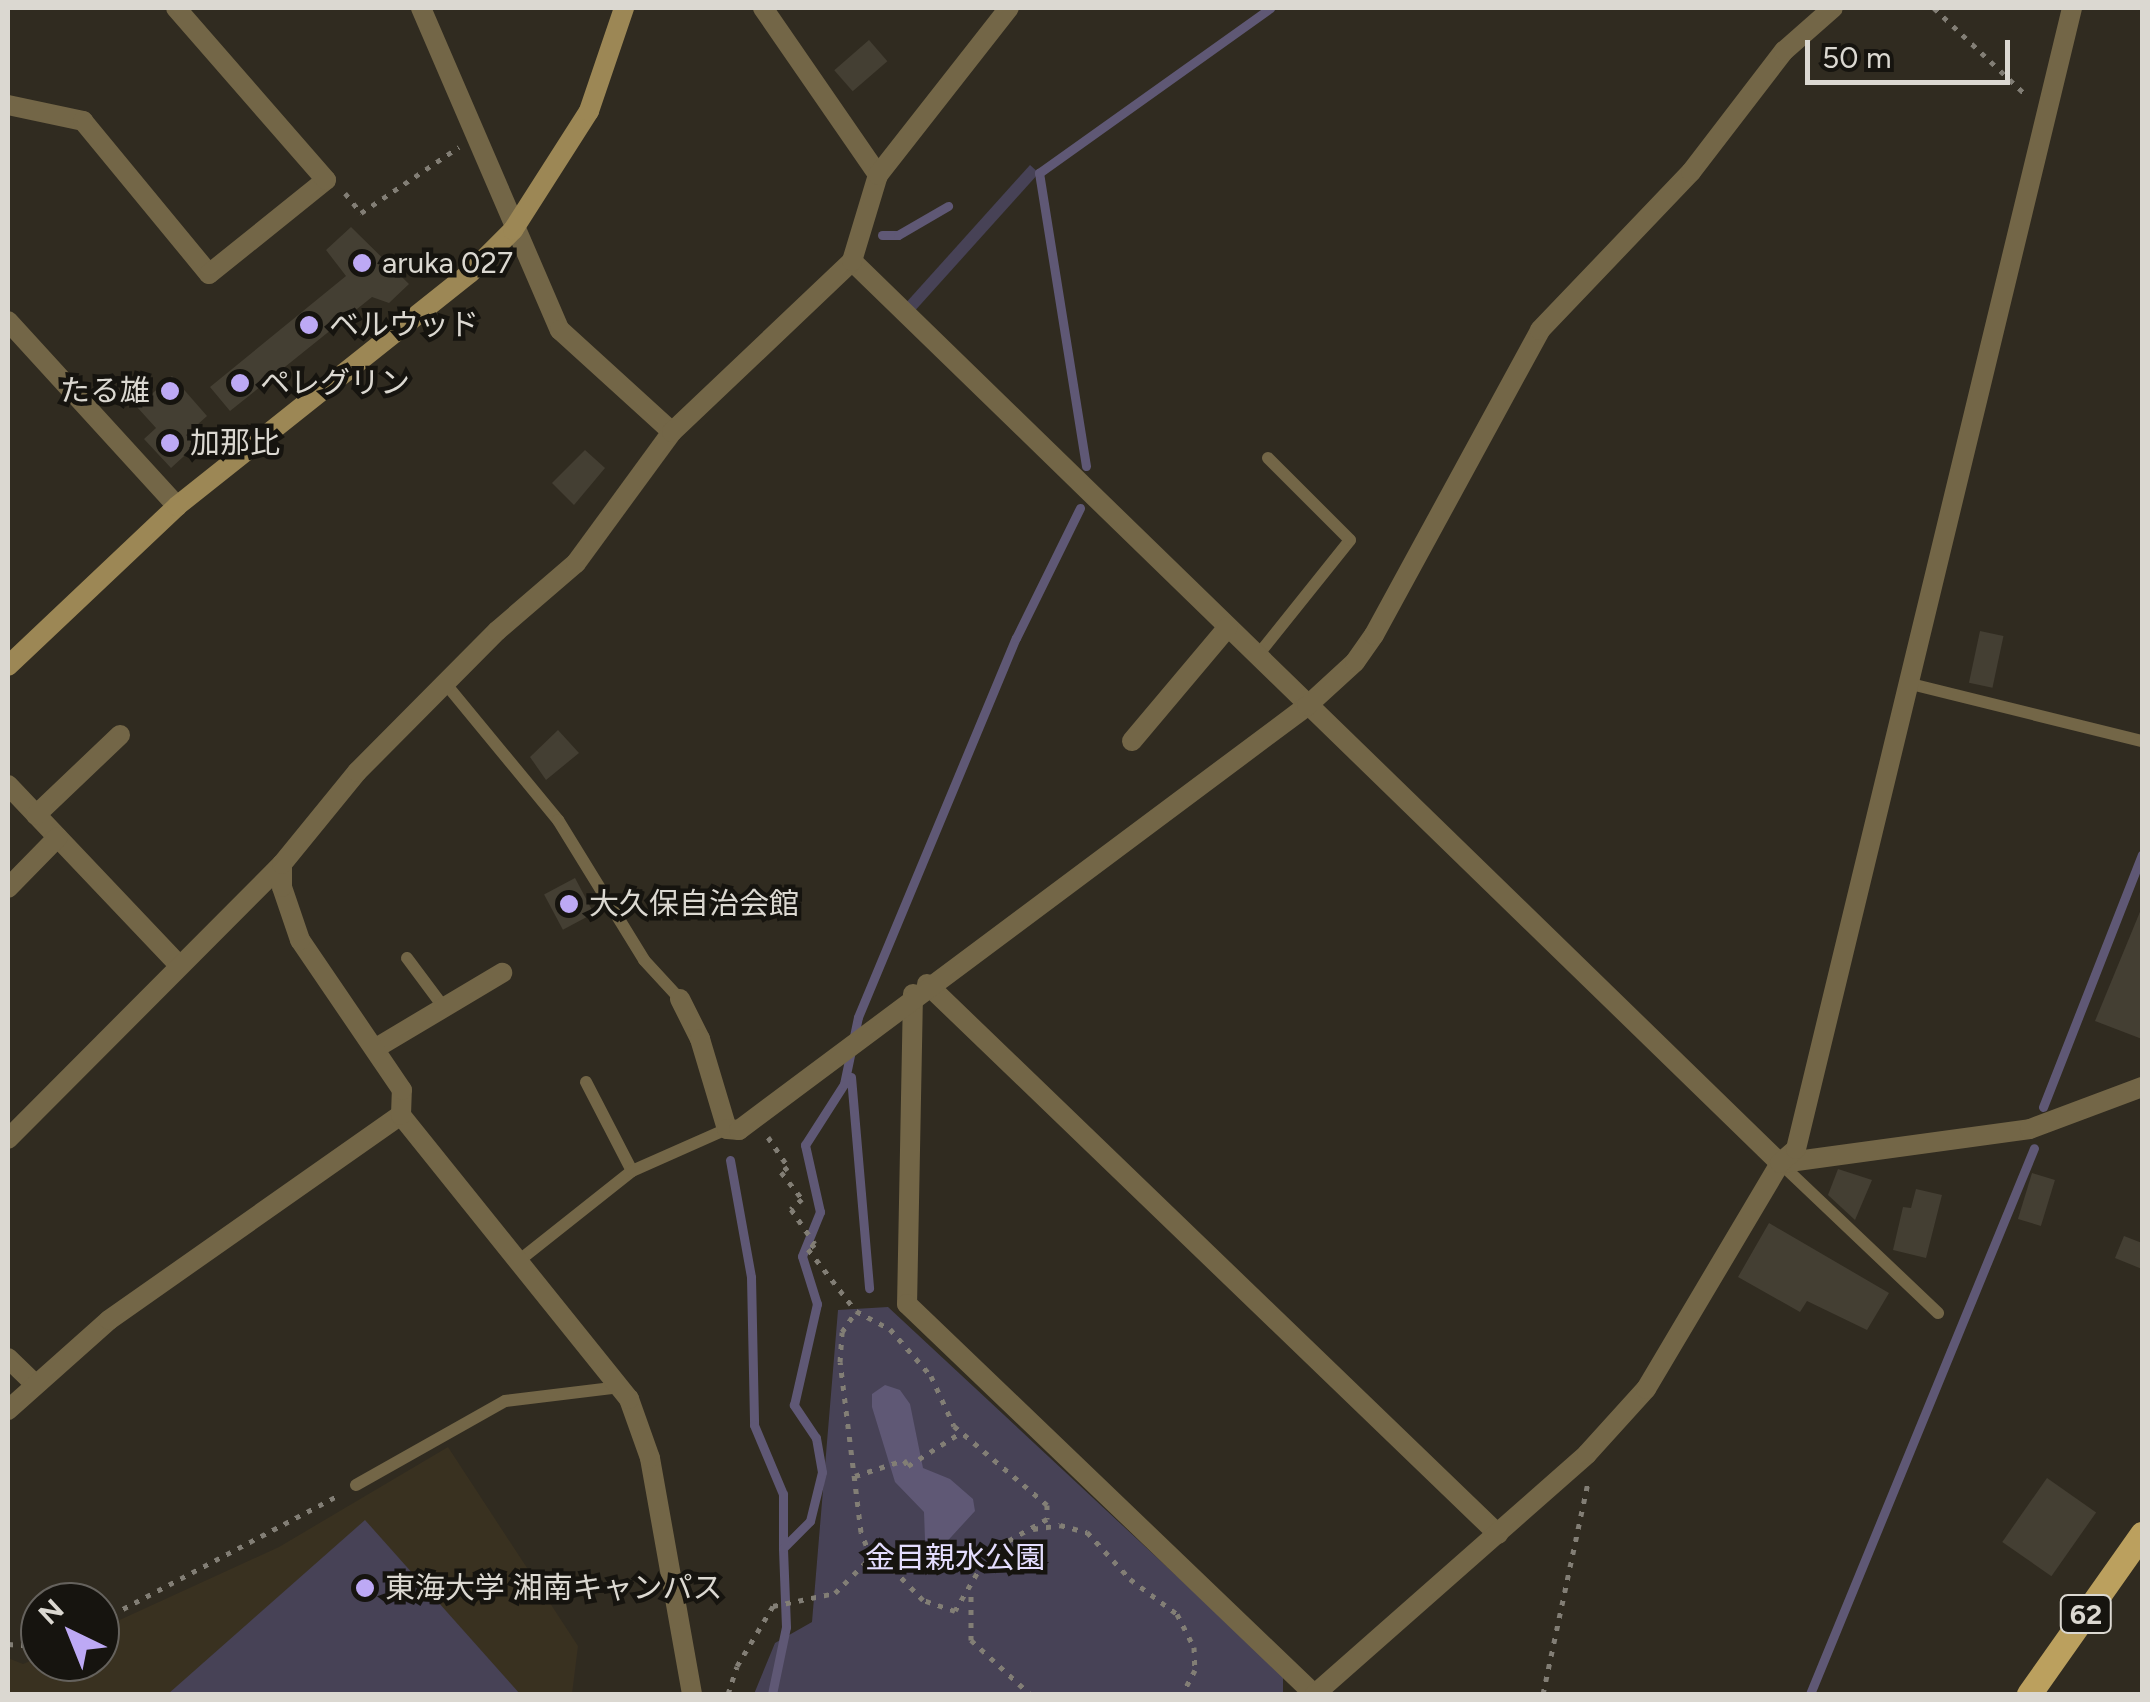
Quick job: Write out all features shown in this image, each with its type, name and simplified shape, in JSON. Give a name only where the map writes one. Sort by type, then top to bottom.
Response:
[{"type":"main road","name":"62","points":[[2029,1694],[2142,1534]]},
{"type":"street","points":[[8,105],[83,121],[209,274],[326,180],[176,8]]},
{"type":"street","points":[[420,8],[560,330],[672,432]]},
{"type":"street","points":[[8,666],[176,506],[470,273],[514,230],[589,111],[624,8]]},
{"type":"street","points":[[762,8],[878,175]]},
{"type":"street","points":[[8,1139],[177,962],[282,864],[357,772],[445,683],[576,563],[672,432],[852,262],[878,175],[1009,8]]},
{"type":"street","points":[[680,1000],[700,1039],[727,1129],[739,1130],[920,989],[1307,706],[1355,662],[1374,635],[1540,330],[1690,172],[1784,51],[1834,8]]},
{"type":"street","points":[[920,989],[907,1304],[1315,1694],[1587,1454],[1646,1389],[1780,1163],[1796,1149],[2072,8]]},
{"type":"street","points":[[852,262],[1780,1163]]},
{"type":"street","points":[[8,322],[176,506]]},
{"type":"street","points":[[1132,740],[1228,627]]},
{"type":"street","points":[[36,815],[120,736]]},
{"type":"street","points":[[8,785],[177,962]]},
{"type":"street","points":[[8,888],[58,838]]},
{"type":"street","points":[[282,864],[282,887],[300,940],[402,1090],[401,1115],[620,1386],[650,1458],[692,1694]]},
{"type":"street","points":[[376,1048],[502,973]]},
{"type":"street","points":[[920,989],[1498,1534]]},
{"type":"street","points":[[1780,1163],[2030,1129],[2142,1086]]},
{"type":"street","points":[[8,1410],[109,1320],[401,1115]]},
{"type":"street","points":[[8,1358],[35,1384]]},
{"type":"lane","points":[[1258,655],[1350,540],[1268,458]]},
{"type":"lane","points":[[445,683],[558,820],[644,960],[680,1000]]},
{"type":"lane","points":[[1911,684],[2142,741]]},
{"type":"lane","points":[[407,958],[445,1009]]},
{"type":"lane","points":[[586,1082],[632,1171]]},
{"type":"lane","points":[[521,1259],[632,1171],[727,1129]]},
{"type":"lane","points":[[1780,1163],[1938,1313]]},
{"type":"lane","points":[[356,1485],[506,1401],[620,1386]]},
{"type":"path","points":[[1934,8],[2044,113]]},
{"type":"path","points":[[343,192],[360,213],[408,175],[475,138]]},
{"type":"path","points":[[762,1113],[776,1132],[766,1139],[788,1168],[781,1172],[802,1199],[790,1209],[815,1244],[808,1249],[856,1311],[890,1329],[930,1376],[960,1432],[1047,1505],[1048,1518],[1032,1529]]},
{"type":"path","points":[[856,1311],[842,1332],[840,1362],[855,1476],[871,1557],[944,1612],[956,1611],[971,1593],[990,1551],[1006,1537],[1060,1524],[1087,1532],[1130,1579],[1177,1614],[1194,1647],[1194,1670],[1182,1694]]},
{"type":"path","points":[[855,1476],[887,1471],[904,1460],[908,1466],[960,1432]]},
{"type":"path","points":[[1542,1694],[1588,1486],[1587,1454]]},
{"type":"path","points":[[120,1610],[356,1485]]},
{"type":"path","points":[[728,1694],[762,1618],[776,1603],[802,1600],[850,1585],[871,1557]]},
{"type":"path","points":[[971,1593],[971,1640],[986,1660],[1030,1694]]},
{"type":"shaded area","points":[[885,1385],[900,1390],[910,1404],[923,1468],[950,1479],[973,1499],[975,1511],[941,1548],[925,1540],[924,1512],[895,1482],[872,1407],[872,1394]]},
{"type":"shaded area","name":"東海大学 湘南キャンパス","points":[[448,1447],[578,1646],[572,1694],[8,1694],[8,1658],[20,1663],[20,1682],[120,1682],[120,1620],[279,1547]]},
{"type":"green space","points":[[1030,165],[1039,173],[912,313],[904,305]]},
{"type":"green space","name":"金目親水公園","points":[[888,1307],[1283,1675],[1283,1694],[754,1694],[775,1643],[812,1622],[838,1310]]},
{"type":"green space","points":[[365,1520],[520,1694],[168,1694]]},
{"type":"building","points":[[869,40],[887,61],[853,91],[834,70]]},
{"type":"building","points":[[351,227],[409,284],[389,303],[372,297],[230,411],[210,387],[346,276],[326,250]]},
{"type":"building","points":[[172,376],[207,416],[186,435],[195,446],[171,468],[144,439],[156,428],[137,407]]},
{"type":"building","points":[[585,450],[605,468],[574,505],[552,483]]},
{"type":"building","points":[[1980,631],[2003,636],[1992,688],[1969,683]]},
{"type":"building","points":[[558,730],[579,753],[546,780],[530,757]]},
{"type":"building","name":"大久保自治会館","points":[[575,878],[594,913],[563,930],[544,894]]},
{"type":"building","points":[[2142,907],[2142,1039],[2095,1021]]},
{"type":"building","points":[[1838,1169],[1872,1180],[1855,1220],[1828,1195]]},
{"type":"building","points":[[2032,1173],[2055,1180],[2041,1226],[2018,1219]]},
{"type":"building","points":[[1916,1189],[1942,1195],[1926,1258],[1893,1250],[1903,1207],[1911,1208]]},
{"type":"building","points":[[1769,1223],[1889,1293],[1867,1330],[1807,1301],[1800,1312],[1738,1277]]},
{"type":"building","points":[[2124,1236],[2142,1243],[2142,1269],[2115,1258]]},
{"type":"building","points":[[2047,1478],[2096,1512],[2051,1576],[2002,1542]]},
{"type":"waterway","points":[[1086,466],[1039,173],[1270,8]]},
{"type":"waterway","points":[[882,235],[898,235],[948,206]]},
{"type":"waterway","points":[[772,1694],[786,1627],[783,1548],[810,1521],[822,1472],[816,1438],[794,1405],[817,1304],[802,1256],[820,1212],[805,1145],[844,1084],[858,1017],[1016,638],[1080,508]]},
{"type":"waterway","points":[[2043,1107],[2142,855]]},
{"type":"waterway","points":[[851,1077],[869,1288]]},
{"type":"waterway","points":[[1810,1694],[2034,1148]]},
{"type":"waterway","points":[[730,1160],[751,1277],[754,1425],[783,1494],[783,1548]]},
{"type":"place","name":"aruka 027","points":[[362,263]]},
{"type":"place","name":"ベルウッド","points":[[309,325]]},
{"type":"place","name":"ペレグリン","points":[[240,383]]},
{"type":"place","name":"たる雄","points":[[170,391]]},
{"type":"place","name":"加那比","points":[[170,443]]},
{"type":"place","name":"大久保自治会館","points":[[569,904]]},
{"type":"place","name":"東海大学 湘南キャンパス","points":[[365,1588]]}]
